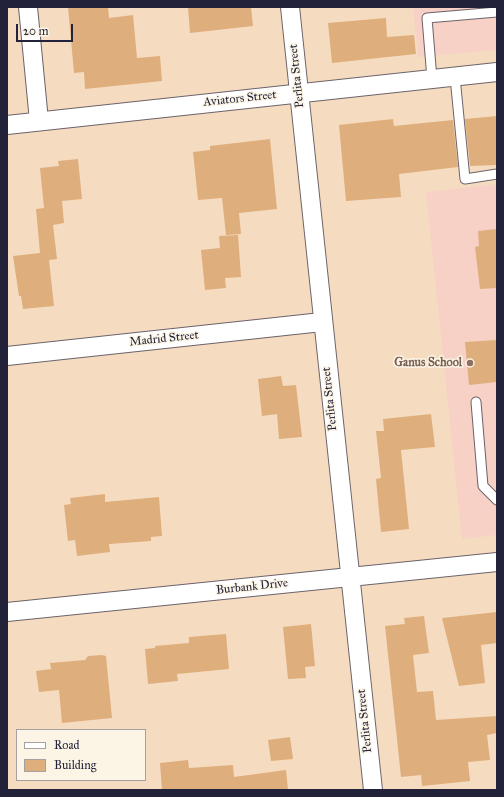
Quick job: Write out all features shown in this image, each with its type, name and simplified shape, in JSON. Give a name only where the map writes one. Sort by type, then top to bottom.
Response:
[{"type":"street","points":[[28,7],[39,121]]},
{"type":"street","name":"Perlita Street","points":[[290,7],[322,322],[373,790]]},
{"type":"street","name":"Aviators Street","points":[[7,125],[299,92],[497,72]]},
{"type":"street","name":"Madrid Street","points":[[7,356],[322,322]]},
{"type":"street","name":"Burbank Drive","points":[[7,612],[497,562]]},
{"type":"lane","points":[[432,79],[427,18],[497,12]]},
{"type":"lane","points":[[455,77],[465,178],[497,174]]},
{"type":"lane","points":[[476,402],[483,486],[497,500]]},
{"type":"shaded area","points":[[413,7],[497,7],[497,50],[418,57]]},
{"type":"shaded area","name":"Ganus School","points":[[497,184],[497,535],[462,539],[426,192]]},
{"type":"building","points":[[68,7],[108,7],[109,18],[133,15],[137,58],[160,56],[162,81],[85,89],[84,72],[74,73]]},
{"type":"building","points":[[188,7],[251,7],[253,26],[190,33]]},
{"type":"building","points":[[386,18],[387,37],[414,35],[416,54],[332,63],[328,23]]},
{"type":"building","points":[[497,116],[497,165],[470,166],[465,119]]},
{"type":"building","points":[[393,119],[394,126],[453,120],[458,167],[399,174],[401,197],[346,201],[339,125]]},
{"type":"building","points":[[270,139],[277,209],[239,213],[241,234],[226,235],[222,198],[198,200],[193,152],[210,150],[210,146]]},
{"type":"building","points":[[78,159],[82,199],[62,201],[64,223],[53,225],[57,259],[49,260],[54,306],[23,309],[21,296],[19,296],[13,256],[40,253],[36,209],[44,208],[40,168],[59,166],[58,161]]},
{"type":"building","points":[[497,229],[497,288],[480,289],[475,247],[479,246],[478,231]]},
{"type":"building","points":[[238,235],[241,277],[225,278],[226,288],[205,290],[201,250],[220,248],[219,236]]},
{"type":"building","points":[[497,340],[497,382],[469,385],[465,342]]},
{"type":"building","points":[[281,376],[283,386],[296,385],[302,437],[279,439],[277,414],[262,416],[258,379]]},
{"type":"building","points":[[431,414],[435,447],[401,450],[409,529],[381,532],[376,479],[381,478],[376,431],[384,431],[383,419]]},
{"type":"building","points":[[105,494],[105,502],[159,497],[162,536],[151,537],[151,541],[109,544],[110,552],[77,556],[75,540],[68,541],[64,505],[71,504],[70,498]]},
{"type":"building","points":[[497,612],[497,643],[481,645],[485,683],[459,686],[442,618]]},
{"type":"building","points":[[424,616],[429,653],[413,655],[417,692],[433,691],[436,720],[497,716],[497,733],[487,735],[490,760],[468,762],[470,781],[422,786],[421,775],[401,777],[385,626],[405,624],[404,618]]},
{"type":"building","points":[[311,624],[315,666],[305,667],[306,678],[288,679],[283,627]]},
{"type":"building","points":[[226,634],[229,669],[177,674],[178,681],[148,684],[145,649],[155,648],[155,646],[189,643],[189,637]]},
{"type":"building","points":[[88,656],[106,656],[112,718],[62,723],[59,690],[39,692],[36,671],[51,669],[50,663],[85,660]]},
{"type":"building","points":[[290,737],[293,759],[271,761],[268,740]]},
{"type":"building","points":[[188,760],[189,768],[233,765],[234,777],[286,770],[288,790],[162,790],[160,763]]},
{"type":"place","name":"Ganus School","points":[[470,363]]}]
